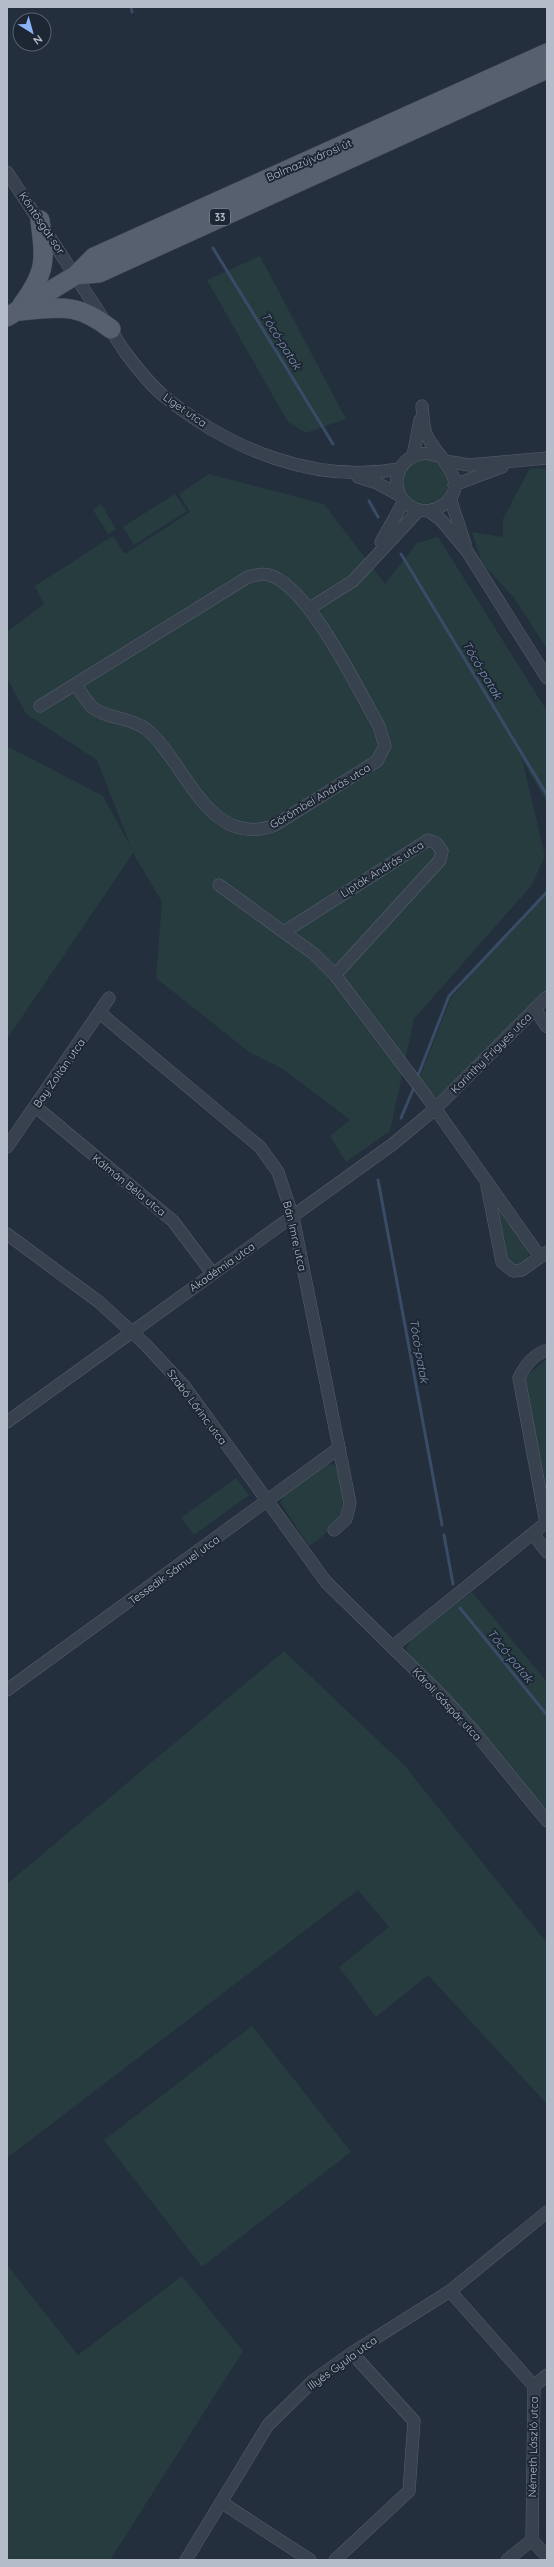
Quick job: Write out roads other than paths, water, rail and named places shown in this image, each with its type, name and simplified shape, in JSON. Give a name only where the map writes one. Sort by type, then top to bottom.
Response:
[{"type":"main road","name":"Balmazújvárosi út","points":[[12,314],[76,275],[94,257],[547,53]]},
{"type":"main road","name":"Balmazújvárosi út","points":[[76,275],[99,273],[547,69]]},
{"type":"main road","points":[[12,314],[36,285],[44,266],[40,220]]},
{"type":"main road","points":[[12,314],[76,308],[94,316],[111,329]]},
{"type":"street","name":"Köntösgát sor","points":[[7,172],[76,275]]},
{"type":"street","name":"Liget utca","points":[[76,275],[139,370],[165,397],[223,436],[251,450],[311,469],[345,473],[379,473],[399,469]]},
{"type":"street","points":[[310,608],[353,581],[371,560],[424,511],[438,508],[450,498],[454,485],[454,475],[426,435],[422,406],[413,456]]},
{"type":"street","points":[[371,560],[402,498],[397,479],[399,469],[413,456],[422,453],[469,465],[520,462],[547,458]]},
{"type":"street","points":[[454,485],[520,462]]},
{"type":"street","name":"Liget utca","points":[[345,473],[377,483],[402,498]]},
{"type":"street","points":[[402,498],[441,520],[467,551],[547,678]]},
{"type":"street","points":[[450,498],[467,551]]},
{"type":"street","name":"Görömbei András utca","points":[[40,706],[248,577],[262,574],[277,578],[310,608],[380,726],[385,746],[377,761],[275,825],[263,830],[239,828],[215,813],[202,802],[188,786],[157,739],[144,728],[128,719],[97,710],[88,702],[76,684]]},
{"type":"street","name":"Lipták András utca","points":[[284,932],[428,840],[436,843],[442,851],[440,860],[335,974]]},
{"type":"street","points":[[218,885],[314,954],[335,974],[425,1094],[486,1181],[543,1255],[522,1270],[513,1271],[502,1262],[486,1181]]},
{"type":"street","name":"Bay Zoltán utca","points":[[7,1147],[36,1107],[109,998]]},
{"type":"street","name":"Karinthy Frigyes utca","points":[[435,1109],[547,998]]},
{"type":"street","points":[[535,1009],[547,1027]]},
{"type":"street","name":"Bán Imre utca","points":[[100,1013],[260,1147],[278,1172],[293,1217],[350,1503],[346,1519],[334,1530]]},
{"type":"street","name":"Kálmán Béla utca","points":[[36,1107],[173,1221],[212,1273]]},
{"type":"street","name":"Akadémia utca","points":[[7,1422],[393,1144],[435,1109]]},
{"type":"street","name":"Szabó Lőrinc utca","points":[[7,1234],[99,1302],[133,1332],[185,1387],[267,1501],[338,1595]]},
{"type":"street","points":[[392,1647],[547,1522],[519,1378],[524,1367],[533,1358],[547,1350]]},
{"type":"street","name":"Tessedik Sámuel utca","points":[[7,1690],[339,1448]]},
{"type":"street","points":[[533,1534],[547,1552]]},
{"type":"street","name":"Károli Gáspár utca","points":[[338,1595],[392,1647],[473,1730],[547,1821]]},
{"type":"street","name":"Illyés Gyula utca","points":[[186,2560],[268,2425],[314,2380],[352,2353],[450,2291],[547,2213]]},
{"type":"street","name":"Németh László utca","points":[[450,2291],[534,2386],[532,2540]]},
{"type":"street","points":[[335,2560],[409,2491],[414,2421],[352,2353]]},
{"type":"street","points":[[534,2386],[547,2375]]},
{"type":"street","points":[[221,2502],[310,2560]]},
{"type":"street","points":[[507,2560],[532,2540],[547,2557]]},
{"type":"waterway","points":[[131,7],[132,12]]},
{"type":"waterway","name":"Tócó-patak","points":[[213,248],[333,444]]},
{"type":"waterway","name":"Tócó-patak","points":[[369,501],[378,517]]},
{"type":"waterway","name":"Tócó-patak","points":[[401,554],[547,795]]},
{"type":"waterway","name":"Tócó-patak","points":[[417,1078],[449,996],[547,892]]},
{"type":"waterway","name":"Tócó-patak","points":[[401,1118],[415,1085]]},
{"type":"waterway","name":"Tócó-patak","points":[[378,1180],[442,1525]]},
{"type":"waterway","name":"Tócó-patak","points":[[444,1535],[453,1584]]},
{"type":"waterway","name":"Tócó-patak","points":[[460,1608],[547,1715]]}]
